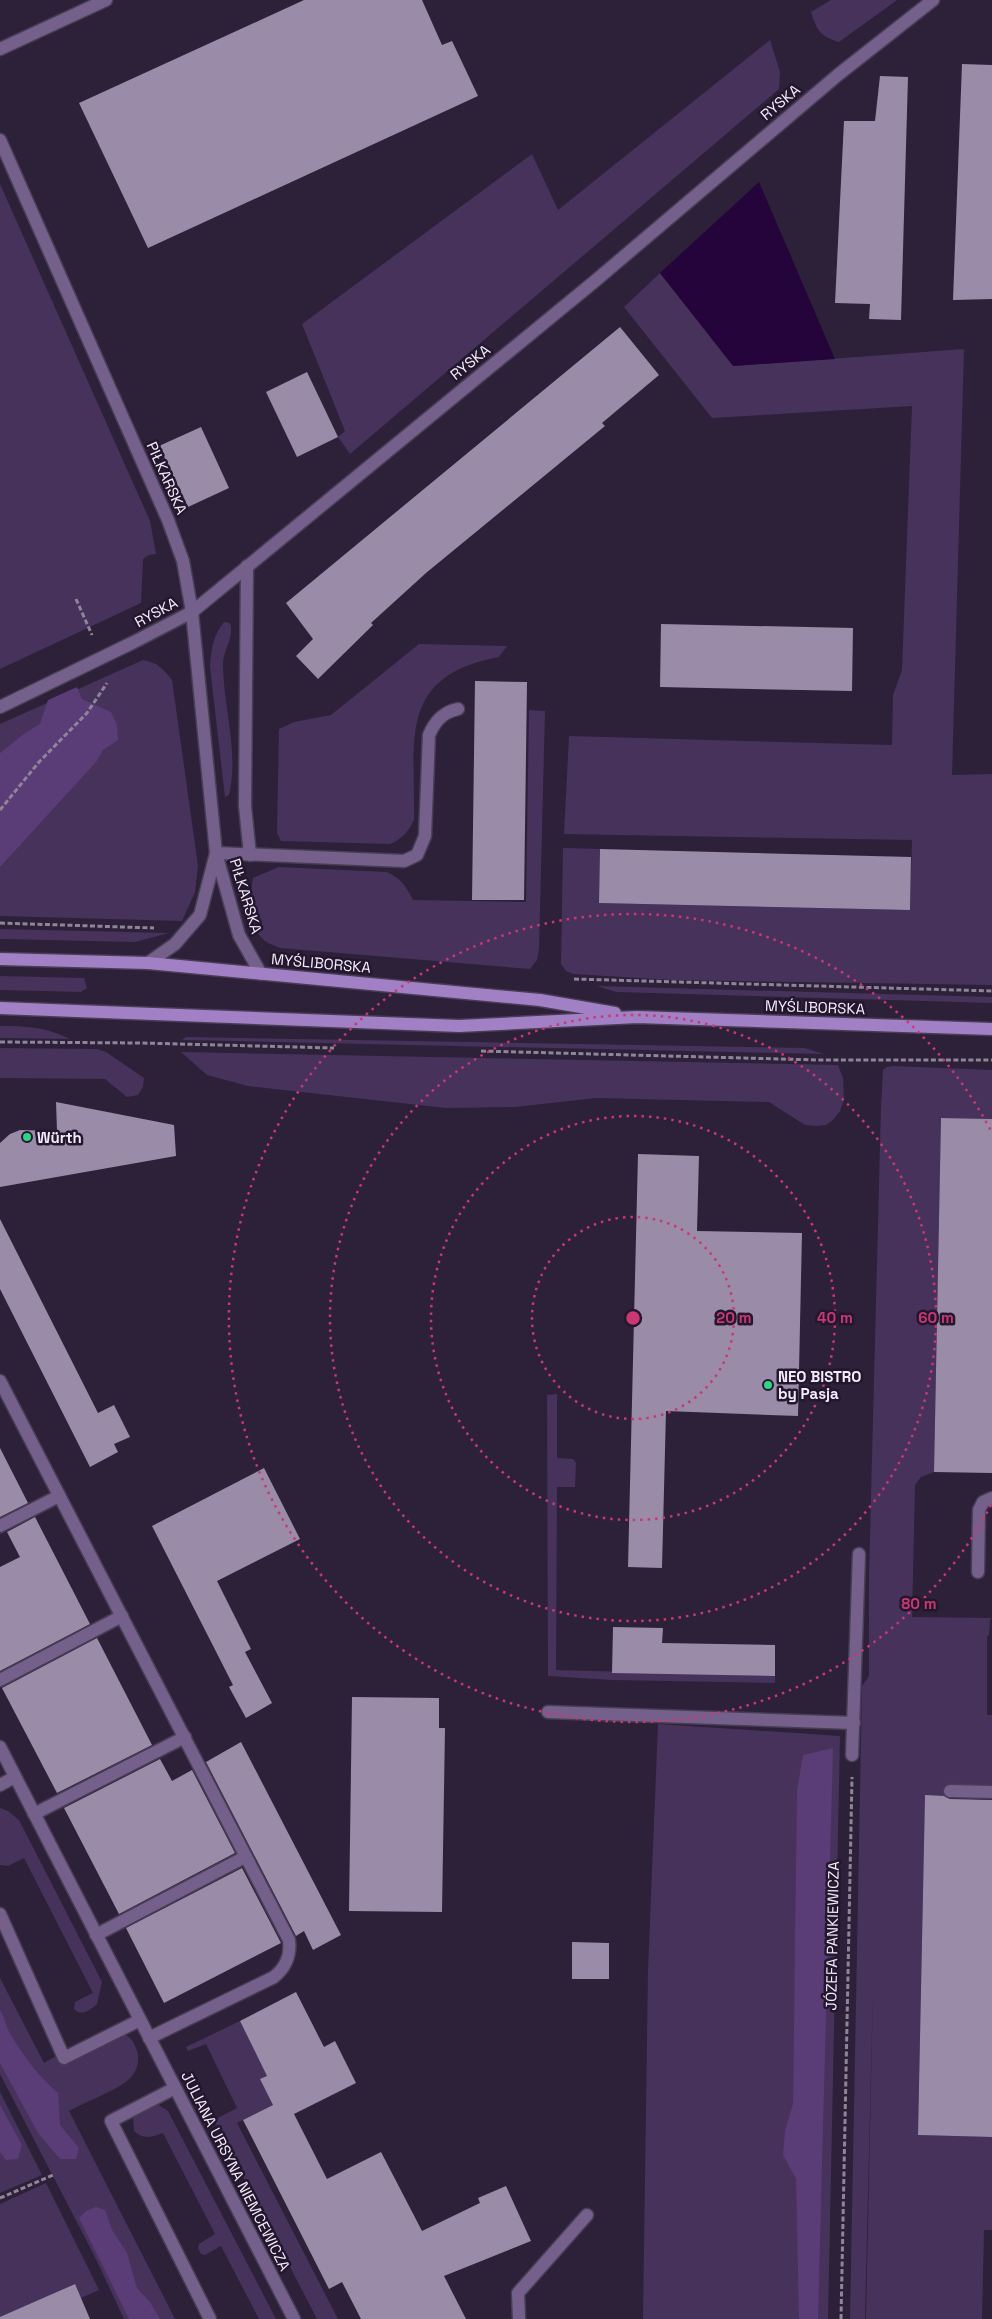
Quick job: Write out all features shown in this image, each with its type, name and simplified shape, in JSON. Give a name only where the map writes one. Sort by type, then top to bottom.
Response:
[{"type":"main road","name":"MYŚLIBORSKA","points":[[0,959],[148,963],[540,1000],[637,1017]]},
{"type":"main road","name":"MYŚLIBORSKA","points":[[0,1008],[459,1026],[637,1017],[992,1029]]},
{"type":"street","points":[[0,49],[106,0]]},
{"type":"street","name":"RYSKA","points":[[0,707],[192,612],[595,281],[839,74],[933,0]]},
{"type":"street","name":"PIŁKARSKA","points":[[0,140],[168,520],[183,560],[192,612],[216,853],[239,935],[261,974]]},
{"type":"street","points":[[247,566],[245,806],[250,855]]},
{"type":"street","points":[[216,853],[404,861],[417,855],[425,836],[428,735],[441,717],[451,710],[458,709]]},
{"type":"street","name":"PIŁKARSKA","points":[[148,963],[175,944],[200,916],[216,853]]},
{"type":"street","points":[[0,1381],[245,1857],[287,1934],[290,1947],[287,1963],[274,1977],[149,2038]]},
{"type":"street","points":[[0,1526],[59,1496]]},
{"type":"street","points":[[978,1572],[979,1510],[983,1502],[992,1498]]},
{"type":"street","points":[[852,1755],[859,1554]]},
{"type":"street","points":[[0,1680],[122,1616]]},
{"type":"street","points":[[548,1712],[854,1723]]},
{"type":"street","points":[[34,1814],[184,1737]]},
{"type":"street","name":"JULIANA URSYNA NIEMCEWICZA","points":[[0,1747],[294,2319]]},
{"type":"street","points":[[0,1785],[15,1777]]},
{"type":"street","points":[[950,1790],[992,1792]]},
{"type":"street","points":[[96,1935],[245,1857]]},
{"type":"street","points":[[0,1914],[64,2058],[140,2020]]},
{"type":"street","points":[[175,2088],[112,2121],[210,2319]]},
{"type":"street","points":[[520,2319],[518,2293],[587,2215]]},
{"type":"path","points":[[76,600],[102,658]]},
{"type":"path","points":[[0,810],[39,762],[87,714],[108,682]]},
{"type":"path","points":[[0,923],[171,928],[186,932]]},
{"type":"path","points":[[571,979],[992,991]]},
{"type":"path","points":[[0,1042],[340,1048]]},
{"type":"path","points":[[480,1051],[818,1060],[992,1060]]},
{"type":"path","name":"JÓZEFA PANKIEWICZA","points":[[841,2319],[852,1755]]},
{"type":"path","points":[[0,2198],[53,2175]]},
{"type":"shaded area","points":[[831,0],[897,0],[839,42],[820,32],[811,12]]},
{"type":"shaded area","points":[[770,40],[780,72],[779,89],[350,454],[338,437],[345,431],[302,324],[532,154],[558,210]]},
{"type":"shaded area","points":[[759,182],[835,359],[733,366],[660,273]]},
{"type":"shaded area","points":[[0,184],[150,521],[156,554],[149,555],[143,559],[141,603],[0,669]]},
{"type":"shaded area","points":[[660,273],[734,366],[964,349],[952,775],[992,774],[992,985],[672,980],[573,974],[566,971],[561,964],[563,848],[600,849],[599,903],[910,910],[912,840],[564,834],[569,736],[892,745],[893,695],[902,670],[912,406],[712,418],[624,307]]},
{"type":"shaded area","points":[[224,622],[230,623],[231,628],[223,667],[232,747],[232,779],[229,795],[225,797],[210,667],[213,643],[217,632]]},
{"type":"shaded area","points":[[419,644],[507,646],[499,657],[466,666],[443,679],[428,695],[419,715],[415,737],[413,763],[414,820],[410,828],[401,838],[390,844],[281,841],[277,833],[279,729],[294,722],[331,715]]},
{"type":"shaded area","points":[[143,660],[152,662],[172,680],[198,866],[195,892],[182,921],[0,916],[0,724]]},
{"type":"shaded area","points":[[77,687],[82,699],[111,712],[117,725],[118,740],[103,750],[96,762],[0,867],[0,753],[25,733],[40,724],[48,700]]},
{"type":"shaded area","points":[[529,710],[545,711],[539,949],[537,960],[530,969],[280,948],[262,938],[257,931],[253,917],[253,878],[279,867],[387,872],[403,884],[413,900],[526,902]]},
{"type":"shaded area","points":[[0,929],[169,933],[135,942],[0,939]]},
{"type":"shaded area","points":[[0,976],[84,978],[87,988],[81,992],[0,990]]},
{"type":"shaded area","points":[[597,986],[992,997],[992,1003],[616,992]]},
{"type":"shaded area","points":[[0,1026],[36,1028],[70,1039],[0,1038]]},
{"type":"shaded area","points":[[186,1037],[804,1048],[824,1054],[182,1040]]},
{"type":"shaded area","points":[[0,1048],[97,1049],[106,1052],[144,1078],[143,1087],[138,1095],[127,1097],[105,1079],[0,1078]]},
{"type":"shaded area","points":[[181,1052],[838,1065],[843,1078],[844,1100],[840,1111],[833,1120],[826,1125],[817,1126],[805,1125],[769,1102],[596,1098],[515,1107],[446,1108],[248,1086],[207,1075]]},
{"type":"shaded area","points":[[893,1066],[992,1070],[992,1119],[941,1118],[934,1472],[921,1477],[915,1485],[912,1617],[992,1618],[990,1620],[989,1635],[987,1636],[987,1715],[992,1715],[992,1787],[944,1786],[944,1796],[925,1796],[918,2135],[992,2137],[992,2230],[984,2230],[982,2319],[866,2319],[873,1987],[865,2319],[850,2319],[862,1686],[869,1676],[869,1576],[881,1107],[883,1070]]},
{"type":"shaded area","points":[[557,1394],[557,1458],[573,1459],[576,1463],[575,1487],[557,1487],[556,1670],[775,1676],[775,1683],[612,1680],[548,1676],[547,1395]]},
{"type":"shaded area","points":[[658,1724],[840,1736],[828,2319],[643,2319],[648,1971]]},
{"type":"shaded area","points":[[833,1748],[818,2319],[799,2319],[796,2179],[783,2155],[785,2131],[793,2104],[797,1791],[803,1755]]},
{"type":"shaded area","points":[[0,1808],[8,1811],[19,1820],[102,1982],[97,2004],[86,2012],[83,2013],[74,2009],[75,2002],[93,1993],[24,1858],[8,1866],[0,1865]]},
{"type":"shaded area","points":[[0,1978],[44,2063],[95,2036],[121,2033],[131,2039],[137,2051],[138,2059],[134,2073],[129,2079],[110,2091],[69,2111],[175,2319],[124,2319],[95,2257],[0,2074]]},
{"type":"shaded area","points":[[0,2010],[9,2032],[21,2051],[38,2073],[58,2093],[60,2125],[79,2148],[76,2159],[60,2159],[38,2133],[0,2063]]},
{"type":"shaded area","points":[[240,2021],[267,2076],[261,2080],[273,2105],[237,2123],[338,2319],[317,2319],[214,2120],[237,2108],[206,2044],[188,2051],[186,2047]]},
{"type":"shaded area","points":[[0,2092],[42,2175],[0,2193]]},
{"type":"shaded area","points":[[154,2102],[168,2111],[276,2319],[259,2319],[221,2246],[205,2255],[201,2254],[198,2248],[199,2244],[215,2234],[163,2133],[145,2137],[134,2131],[133,2115]]},
{"type":"shaded area","points":[[0,2105],[22,2145],[18,2159],[6,2160],[0,2152]]},
{"type":"shaded area","points":[[46,2183],[99,2290],[81,2298],[74,2284],[0,2319],[0,2204]]},
{"type":"shaded area","points":[[96,2207],[105,2210],[112,2230],[127,2253],[137,2288],[150,2302],[160,2319],[129,2319],[79,2218],[86,2211]]},
{"type":"building","points":[[304,0],[422,0],[442,45],[452,41],[478,96],[148,248],[79,103]]},
{"type":"building","points":[[962,64],[992,65],[992,299],[953,300]]},
{"type":"building","points":[[880,76],[908,77],[901,320],[869,319],[870,304],[835,303],[844,121],[875,121]]},
{"type":"building","points":[[620,327],[659,375],[602,423],[605,426],[426,573],[371,623],[373,625],[318,679],[296,656],[313,639],[286,603]]},
{"type":"building","points":[[307,372],[338,437],[297,457],[266,392]]},
{"type":"building","points":[[201,427],[229,488],[188,507],[159,446]]},
{"type":"building","points":[[661,624],[853,628],[852,691],[660,687]]},
{"type":"building","points":[[475,681],[527,682],[524,900],[472,900]]},
{"type":"building","points":[[600,849],[911,857],[910,910],[599,903]]},
{"type":"building","points":[[56,1102],[174,1125],[176,1156],[0,1187],[0,1143],[10,1134],[20,1130],[57,1131]]},
{"type":"building","points":[[941,1118],[992,1119],[992,1473],[934,1472]]},
{"type":"building","points":[[638,1154],[699,1156],[697,1231],[802,1233],[798,1416],[666,1411],[662,1568],[628,1567]]},
{"type":"building","points":[[0,1219],[98,1413],[114,1405],[130,1437],[114,1444],[118,1452],[90,1467],[0,1289]]},
{"type":"building","points":[[0,1448],[28,1503],[0,1517]]},
{"type":"building","points":[[264,1468],[300,1539],[217,1581],[251,1649],[245,1652],[272,1703],[246,1718],[229,1687],[233,1685],[152,1526]]},
{"type":"building","points":[[35,1517],[90,1624],[0,1671],[0,1567],[20,1557],[7,1532]]},
{"type":"building","points":[[613,1627],[663,1628],[662,1643],[775,1645],[775,1676],[612,1673]]},
{"type":"building","points":[[97,1638],[152,1745],[57,1793],[2,1688]]},
{"type":"building","points":[[352,1697],[439,1698],[439,1728],[445,1728],[442,1912],[349,1911]]},
{"type":"building","points":[[241,1742],[341,1935],[313,1950],[304,1931],[296,1936],[206,1762]]},
{"type":"building","points":[[160,1759],[172,1781],[192,1770],[235,1853],[119,1914],[64,1808]]},
{"type":"building","points":[[925,1795],[944,1796],[950,1799],[992,1800],[992,2137],[918,2135]]},
{"type":"building","points":[[242,1868],[281,1943],[164,2003],[126,1928]]},
{"type":"building","points":[[572,1942],[609,1943],[609,1979],[572,1979]]},
{"type":"building","points":[[296,1992],[324,2047],[335,2041],[356,2083],[294,2114],[327,2179],[381,2152],[422,2231],[480,2203],[478,2198],[506,2186],[531,2241],[444,2276],[466,2319],[361,2319],[342,2282],[329,2289],[243,2120],[273,2105],[260,2079],[267,2076],[240,2021]]},
{"type":"building","points":[[75,2284],[90,2319],[0,2319],[0,2317]]},
{"type":"place","name":"Würth","points":[[27,1137]]},
{"type":"place","name":"NEO BISTRO by Pasja","points":[[768,1385]]}]
